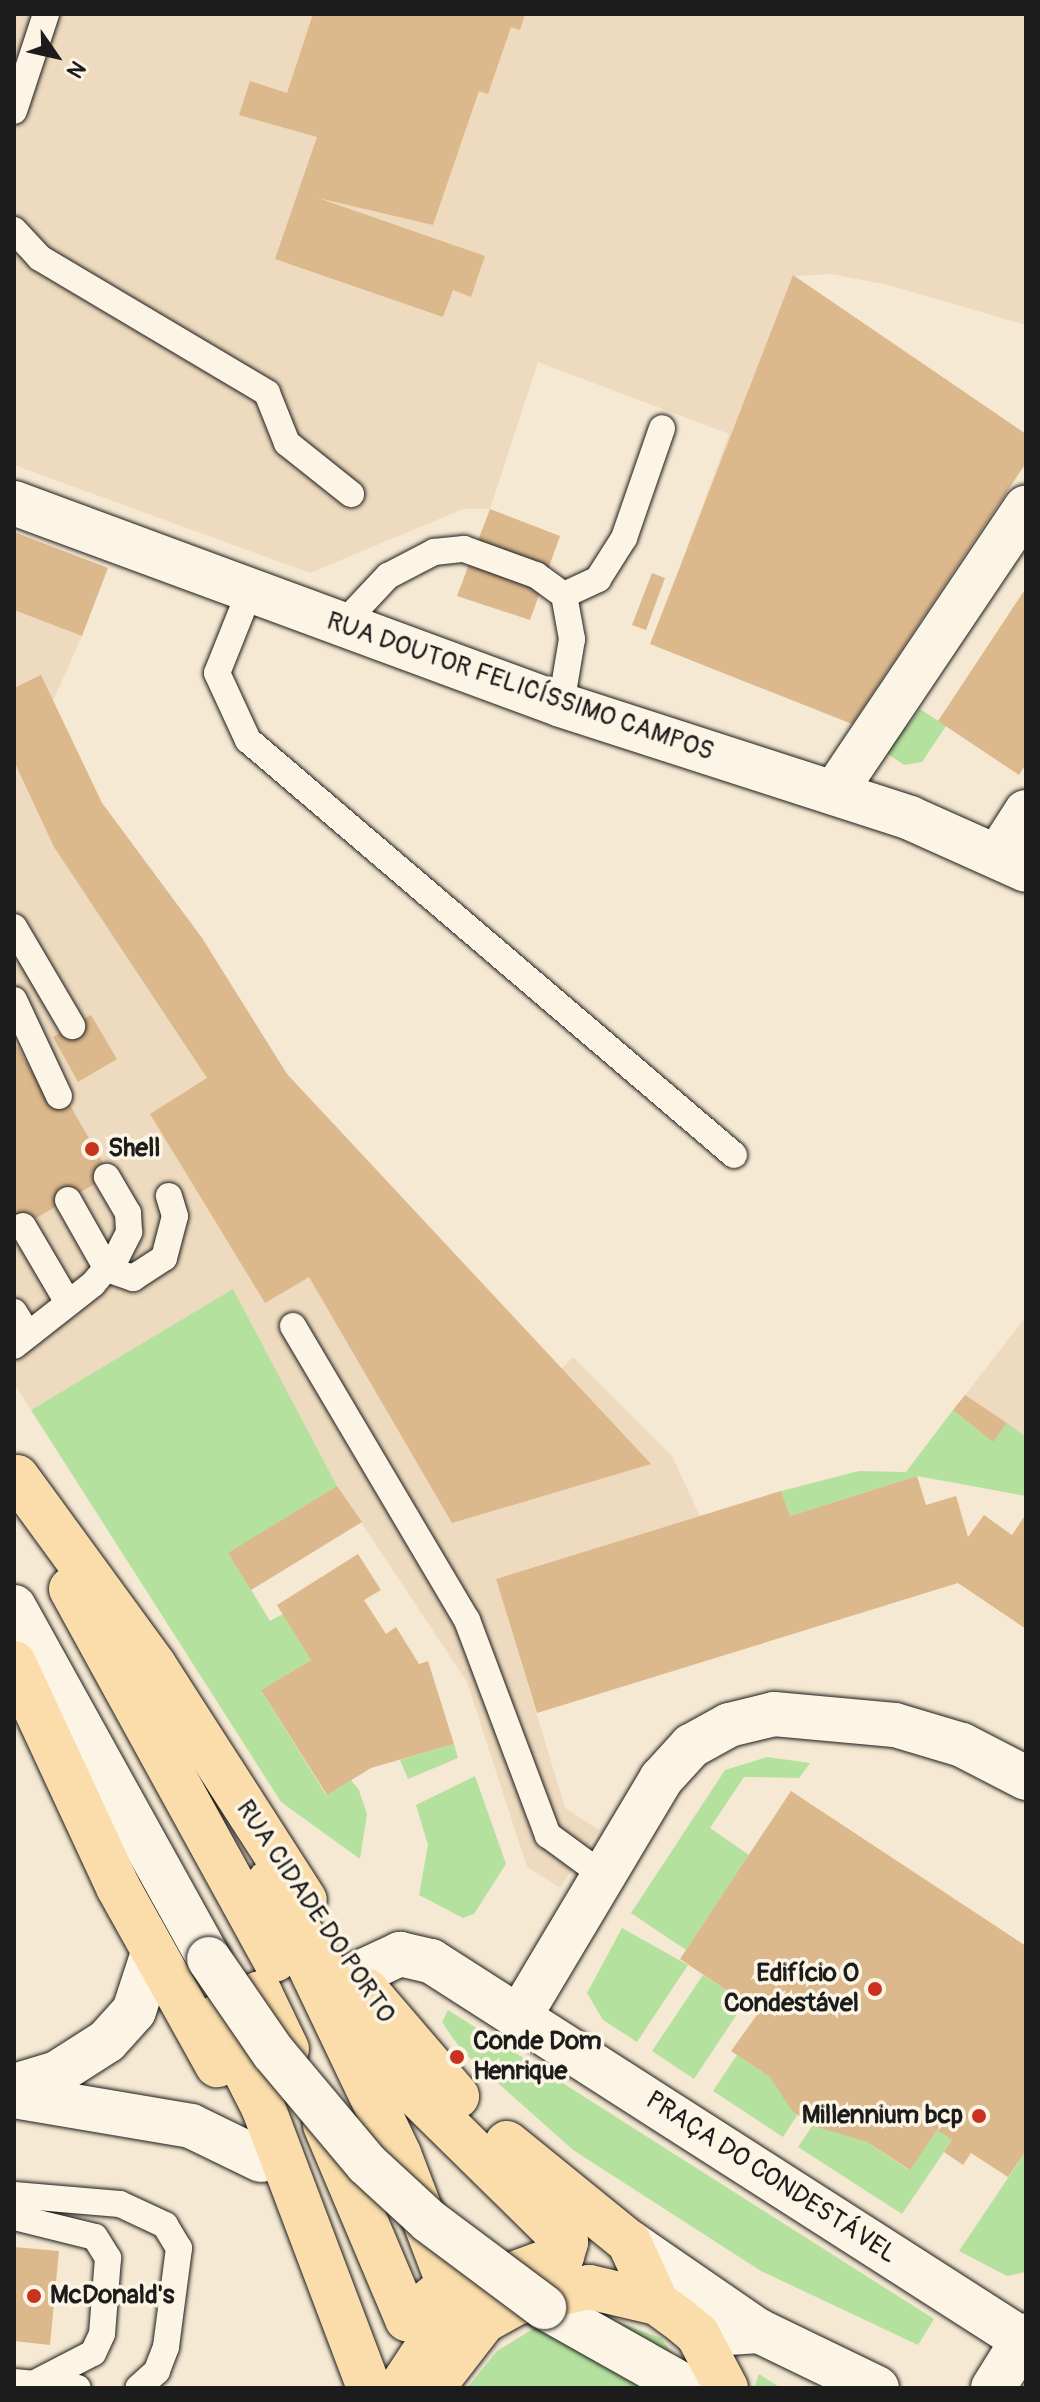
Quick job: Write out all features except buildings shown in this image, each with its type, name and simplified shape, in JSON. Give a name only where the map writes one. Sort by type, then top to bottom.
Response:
[{"type":"main road","name":"RUA CIDADE DO PORTO","points":[[16,1474],[138,1641],[355,1975],[476,2115],[629,2242],[657,2303]]},
{"type":"main road","name":"RUA CIDADE DO PORTO","points":[[16,1474],[323,2053],[428,2302]]},
{"type":"main road","points":[[14,1663],[153,1953],[261,2160],[324,2321],[340,2388]]},
{"type":"main road","points":[[369,2388],[263,2107],[217,2017],[260,1993],[354,2185],[407,2319],[449,2285],[399,2154],[269,1882],[380,2059],[566,2242],[562,2256],[480,2286],[455,2305],[400,2388]]},
{"type":"main road","points":[[432,2388],[484,2321],[516,2303],[589,2287],[657,2303],[698,2335],[726,2388]]},
{"type":"street","name":"RUA DOUTOR FELICÍSSIMO CAMPOS","points":[[14,503],[249,593],[561,705],[834,793],[1012,862]]},
{"type":"street","points":[[834,793],[1026,507]]},
{"type":"street","points":[[1012,862],[1026,812]]},
{"type":"street","points":[[14,1607],[209,1959],[273,2052],[367,2164],[429,2221],[544,2307],[688,2388]]},
{"type":"street","points":[[521,2014],[600,1873],[691,1746],[729,1725],[774,1714],[895,1725],[962,1745],[1026,1778]]},
{"type":"street","points":[[14,2086],[57,2073],[107,2041],[134,2011],[153,1953]]},
{"type":"street","name":"PRAÇA DO CONDESTÁVEL","points":[[355,1975],[400,1954],[431,1961],[521,2014],[1025,2339],[993,2388]]},
{"type":"street","points":[[14,2096],[191,2126],[261,2160]]},
{"type":"street","points":[[629,2242],[759,2331],[877,2388]]},
{"type":"street","points":[[698,2335],[759,2331]]},
{"type":"lane","points":[[14,111],[46,14]]},
{"type":"lane","points":[[14,231],[40,258],[267,393],[287,443],[351,494]]},
{"type":"lane","points":[[564,595],[598,579],[624,538],[662,428]]},
{"type":"lane","points":[[341,626],[388,576],[434,552],[464,549],[536,575],[564,595],[572,639],[561,705]]},
{"type":"lane","points":[[249,593],[217,673],[248,740],[734,1155]]},
{"type":"lane","points":[[14,927],[72,1026]]},
{"type":"lane","points":[[14,1000],[31,1023],[48,1085]]},
{"type":"lane","points":[[18,1331],[67,1301],[107,1269],[129,1232],[128,1213],[107,1177]]},
{"type":"lane","points":[[68,1200],[107,1269],[133,1278],[164,1258],[175,1216],[169,1196]]},
{"type":"lane","points":[[23,1226],[67,1301]]},
{"type":"lane","points":[[293,1326],[467,1620],[548,1835],[600,1873]]},
{"type":"lane","points":[[14,2195],[120,2204],[165,2225],[179,2248],[166,2347],[157,2371],[138,2388]]},
{"type":"lane","points":[[14,2217],[95,2237],[108,2258],[102,2334],[93,2353],[24,2383]]},
{"type":"lane","points":[[24,2383],[78,2388]]},
{"type":"shaded area","points":[[14,14],[1026,14],[1026,325],[888,285],[831,274],[794,276],[794,584],[688,545],[729,434],[538,362],[490,509],[463,509],[310,573],[14,465]]},
{"type":"shaded area","points":[[14,610],[82,636],[53,701],[102,803],[202,938],[287,1074],[561,1369],[573,1357],[672,1456],[700,1516],[496,1579],[565,1808],[599,1830],[560,1888],[527,1867],[467,1682],[337,1486],[233,1290],[31,1410],[14,1383]]},
{"type":"shaded area","points":[[1026,1316],[1026,1496],[906,1472]]},
{"type":"green space","points":[[920,709],[946,726],[922,762],[904,765],[885,752],[894,720],[906,728]]},
{"type":"green space","points":[[233,1289],[337,1486],[229,1553],[270,1621],[283,1614],[311,1660],[261,1690],[326,1795],[351,1780],[359,1790],[367,1814],[360,1859],[281,1802],[31,1410]]},
{"type":"green space","points":[[953,1410],[993,1442],[1007,1423],[1026,1437],[1026,1496],[917,1476],[790,1516],[781,1491],[859,1471],[906,1472]]},
{"type":"green space","points":[[454,1744],[458,1758],[408,1779],[400,1760]]},
{"type":"green space","points":[[767,1757],[810,1763],[799,1778],[744,1777],[710,1828],[749,1855],[686,1950],[631,1913],[725,1770]]},
{"type":"green space","points":[[475,1776],[506,1864],[474,1914],[463,1918],[419,1895],[428,1845],[416,1805]]},
{"type":"green space","points":[[622,1928],[688,1965],[637,2042],[603,2020],[587,1993]]},
{"type":"green space","points":[[703,1975],[745,2002],[694,2079],[652,2051]]},
{"type":"green space","points":[[448,2010],[934,2319],[918,2345],[761,2271],[573,2150],[462,2051],[442,2022]]},
{"type":"green space","points":[[737,2055],[770,2077],[798,2114],[783,2137],[713,2091]]},
{"type":"green space","points":[[813,2125],[867,2142],[909,2170],[937,2130],[952,2140],[902,2214],[798,2147]]},
{"type":"green space","points":[[1026,2151],[1026,2272],[1007,2276],[959,2251]]},
{"type":"green space","points":[[604,2317],[661,2338],[698,2388],[467,2388],[497,2351],[533,2329]]},
{"type":"green space","points":[[759,2374],[781,2388],[754,2388]]},
{"type":"place","name":"Shell","points":[[92,1149]]},
{"type":"place","name":"Edifício O Condestável","points":[[875,1989]]},
{"type":"place","name":"Conde Dom Henrique","points":[[457,2057]]},
{"type":"place","name":"Millennium bcp","points":[[979,2116]]},
{"type":"place","name":"McDonald's","points":[[34,2296]]}]
